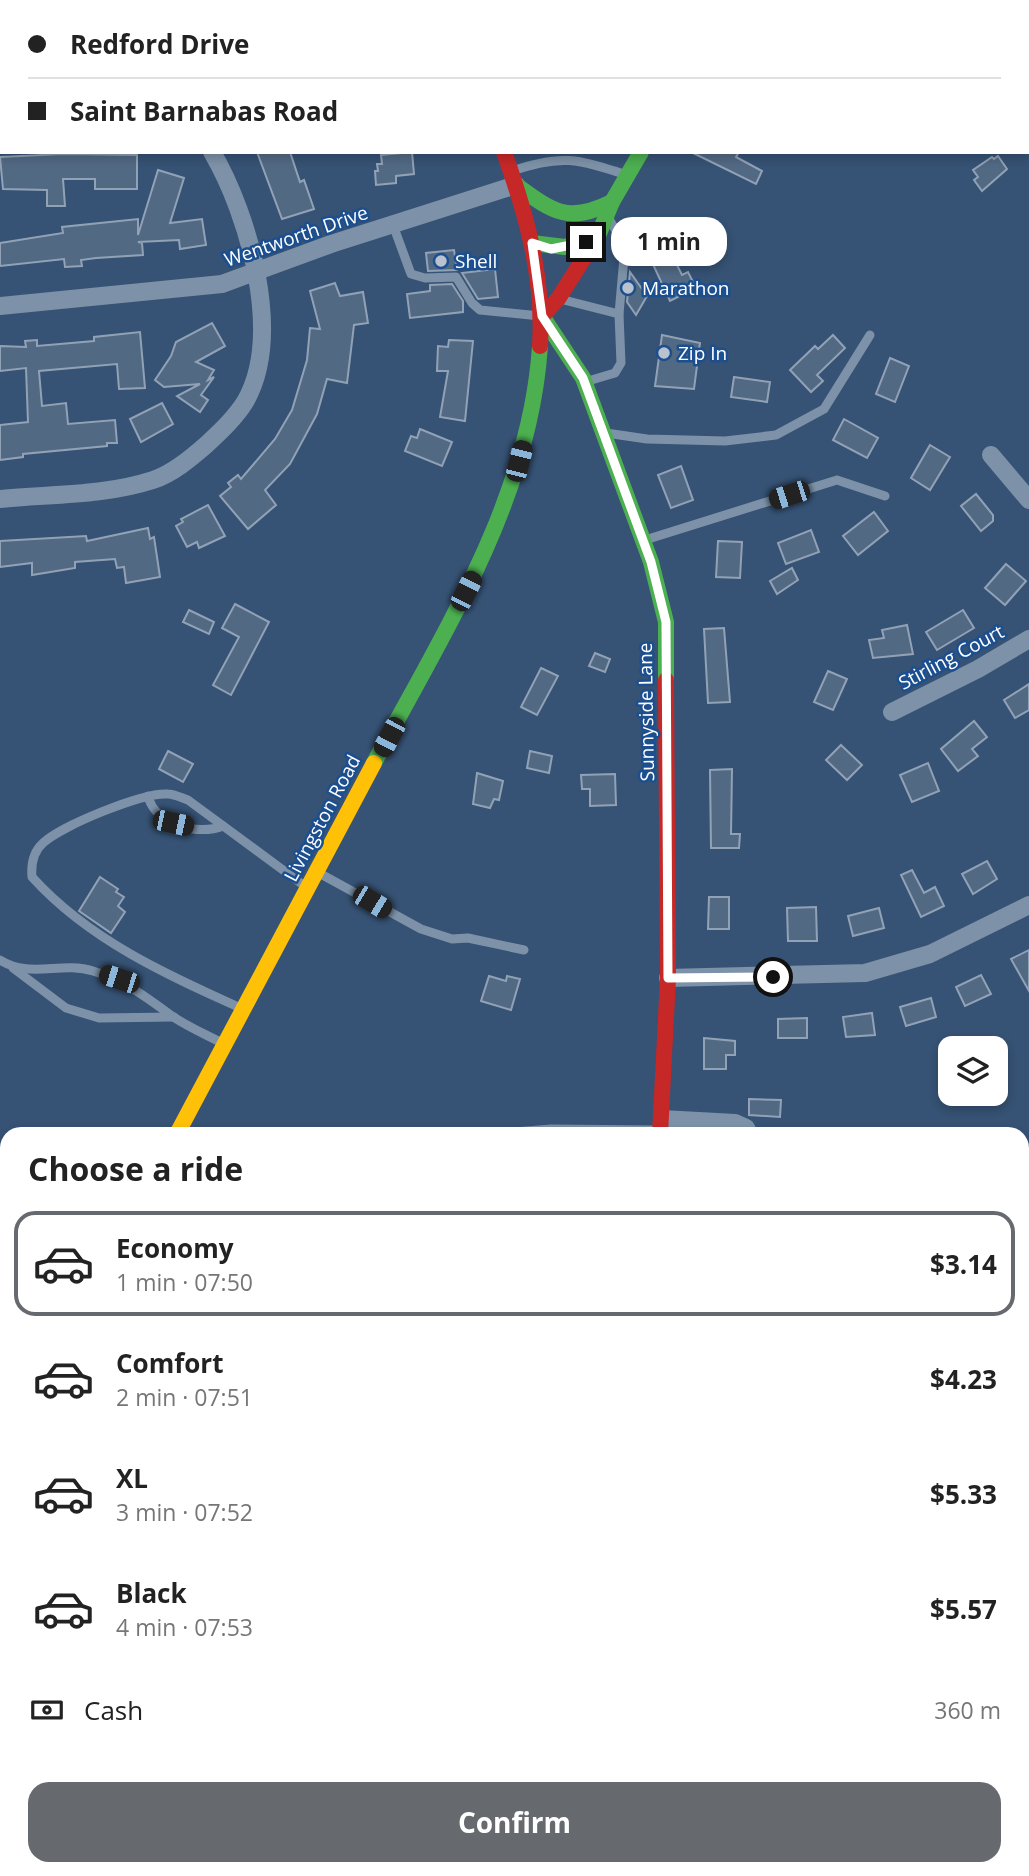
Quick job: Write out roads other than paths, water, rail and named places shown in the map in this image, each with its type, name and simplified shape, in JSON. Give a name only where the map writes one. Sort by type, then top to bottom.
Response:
[{"type":"main road","name":"Livingston Road","points":[[181,1127],[309,889],[498,525],[513,482],[531,410],[542,316],[532,243],[505,154]]},
{"type":"main road","points":[[542,316],[558,299],[640,154]]},
{"type":"main road","points":[[514,178],[554,213],[604,217]]},
{"type":"main road","points":[[532,243],[551,249],[581,244],[604,217]]},
{"type":"main road","points":[[532,243],[583,229],[594,219],[604,217]]},
{"type":"main road","name":"Sunnyside Lane","points":[[542,316],[584,382],[643,540],[666,622],[668,978],[660,1127]]},
{"type":"street","points":[[0,499],[126,487],[155,480],[198,452],[232,419],[253,384],[258,366],[262,316],[256,272],[229,187],[213,154]]},
{"type":"street","name":"Wentworth Drive","points":[[0,306],[214,285],[393,225],[514,178]]},
{"type":"street","points":[[991,455],[1029,500]]},
{"type":"street","name":"Stirling Court","points":[[892,712],[978,669],[1029,639]]},
{"type":"street","points":[[668,978],[865,973],[930,954],[1029,905]]},
{"type":"street","points":[[679,1127],[735,1124],[743,1127]]},
{"type":"lane","points":[[514,178],[546,157],[578,156],[628,176]]},
{"type":"lane","points":[[584,382],[615,373],[621,363],[619,314],[625,246],[604,217]]},
{"type":"lane","points":[[393,225],[411,274],[425,278],[456,276],[472,303],[480,310],[542,316]]},
{"type":"lane","points":[[558,299],[619,314]]},
{"type":"lane","points":[[604,433],[647,439],[725,441],[776,435],[824,409],[870,335]]},
{"type":"lane","points":[[643,540],[837,480],[885,496]]},
{"type":"lane","points":[[244,1009],[172,977],[102,937],[50,897],[32,877],[31,862],[42,843],[67,828],[148,796],[168,794],[188,800],[309,889]]},
{"type":"lane","points":[[148,796],[151,807],[167,821],[210,831],[223,826]]},
{"type":"lane","points":[[317,872],[421,929],[452,939],[468,938],[524,950]]},
{"type":"lane","points":[[0,960],[66,1008],[99,1018],[174,1017]]},
{"type":"lane","points":[[13,968],[47,971],[75,965],[119,979],[174,1017],[225,1045]]},
{"type":"place","name":"Shell","points":[[441,261]]},
{"type":"place","name":"Marathon","points":[[628,288]]},
{"type":"place","name":"Zip In","points":[[664,353]]}]
